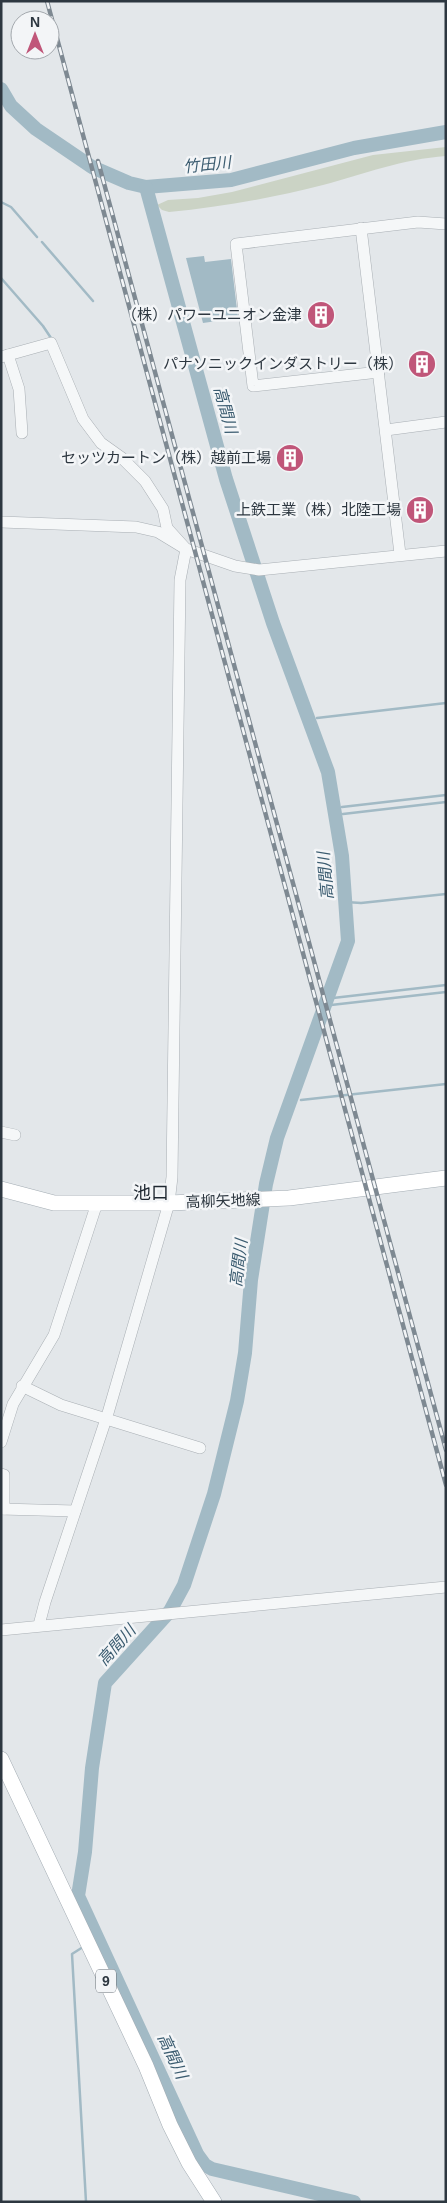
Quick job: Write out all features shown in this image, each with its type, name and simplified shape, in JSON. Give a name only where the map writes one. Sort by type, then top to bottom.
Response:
[{"type":"main road","name":"高柳矢地線","points":[[1,1189],[54,1203],[169,1203],[289,1198],[446,1178]]},
{"type":"main road","name":"9","points":[[1,1759],[146,2066],[170,2125],[189,2163],[214,2202]]},
{"type":"street","points":[[379,372],[253,386],[236,244],[418,222],[446,224]]},
{"type":"street","points":[[361,228],[400,554]]},
{"type":"street","points":[[22,433],[19,389],[5,356],[51,343],[83,419],[101,442],[122,458],[145,481],[163,509],[167,528],[186,549]]},
{"type":"street","points":[[386,430],[446,422]]},
{"type":"street","points":[[1,522],[136,526],[158,532],[186,549],[235,566],[266,570],[446,550]]},
{"type":"street","points":[[39,1625],[44,1602],[106,1419],[169,1203],[172,1177],[180,580],[186,549]]},
{"type":"street","points":[[1,1132],[15,1135]]},
{"type":"street","points":[[1,1442],[4,1418],[54,1335],[97,1203]]},
{"type":"street","points":[[22,1386],[61,1405],[200,1448]]},
{"type":"street","points":[[1,1474],[4,1475],[3,1509],[75,1511]]},
{"type":"street","points":[[1,1630],[446,1588]]},
{"type":"shaded area","points":[[446,147],[446,156],[414,160],[323,185],[266,198],[208,208],[169,212],[162,210],[157,205],[168,200],[198,198],[232,192],[373,155]]},
{"type":"water","points":[[204,256],[205,262],[231,259],[238,318],[203,323],[186,258]]},
{"type":"waterway","name":"竹田川","points":[[1,89],[11,106],[36,129],[92,167],[129,183],[146,187],[231,180],[354,148],[446,132]]},
{"type":"waterway","name":"高間川","points":[[146,187],[226,479],[273,623],[328,772],[342,856],[348,941],[277,1138],[266,1184],[251,1280],[245,1353],[237,1401],[214,1494],[184,1585],[170,1611],[105,1683],[92,1768],[85,1852],[78,1896],[197,2154],[205,2165],[212,2169],[354,2202]]},
{"type":"waterway","points":[[1,202],[11,207],[37,237]]},
{"type":"waterway","points":[[42,242],[93,301]]},
{"type":"waterway","points":[[1,278],[43,326],[53,341]]},
{"type":"waterway","points":[[317,718],[446,703]]},
{"type":"waterway","points":[[342,807],[446,795]]},
{"type":"waterway","points":[[343,814],[446,802]]},
{"type":"waterway","points":[[346,902],[361,903],[446,894]]},
{"type":"waterway","points":[[333,998],[446,985]]},
{"type":"waterway","points":[[331,1005],[446,992]]},
{"type":"waterway","points":[[301,1100],[446,1084]]},
{"type":"waterway","name":"高間川","points":[[92,1942],[97,1939]]},
{"type":"waterway","points":[[83,1947],[72,1954],[86,2202]]},
{"type":"railway","points":[[47,1],[446,1485]]},
{"type":"railway","points":[[98,161],[446,1450]]},
{"type":"place","name":"（株）パワーユニオン金津","points":[[321,315]]},
{"type":"place","name":"パナソニックインダストリー（株）","points":[[422,364]]},
{"type":"place","name":"セッツカートン（株）越前工場","points":[[290,458]]},
{"type":"place","name":"上鉄工業（株）北陸工場","points":[[420,510]]},
{"type":"district","name":"池口","points":[[151,1193]]}]
